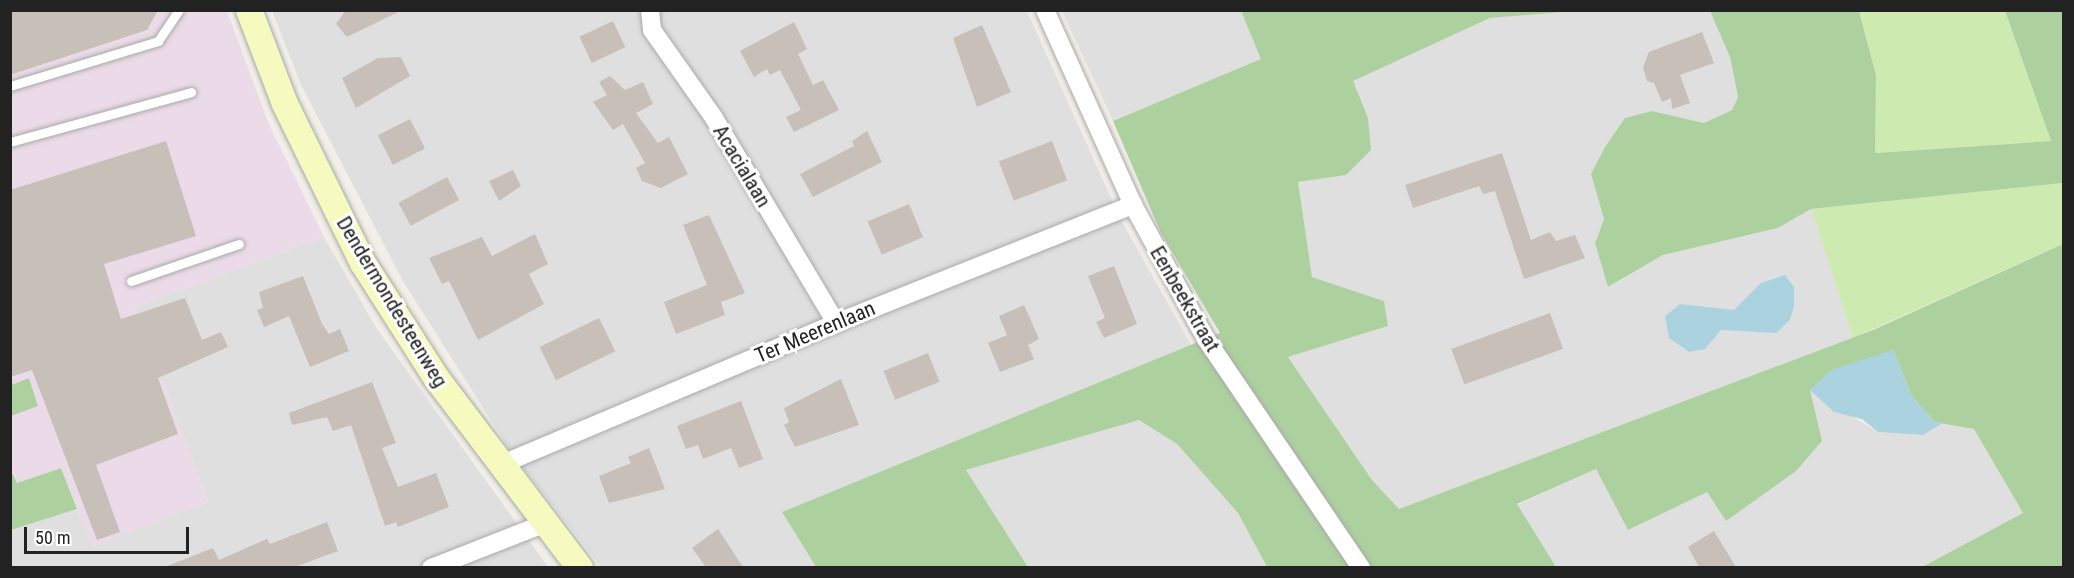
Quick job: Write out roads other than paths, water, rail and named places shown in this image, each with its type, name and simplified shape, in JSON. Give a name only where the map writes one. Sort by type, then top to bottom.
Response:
[{"type":"main road","name":"Dendermondesteenweg","points":[[249,10],[285,104],[345,230],[396,317],[500,465],[580,567]]},
{"type":"street","name":"Acacialaan","points":[[650,10],[652,30],[714,118],[836,323]]},
{"type":"street","name":"Eenbeekstraat","points":[[1045,10],[1133,205],[1206,339],[1361,567]]},
{"type":"street","name":"Ter Meerenlaan","points":[[500,465],[836,323],[1133,205]]},
{"type":"street","points":[[431,567],[546,523]]},
{"type":"lane","points":[[10,86],[158,41],[179,10]]},
{"type":"lane","points":[[10,142],[191,92]]},
{"type":"lane","points":[[131,281],[239,244]]},
{"type":"water","points":[[1785,275],[1794,287],[1794,306],[1790,320],[1776,333],[1721,330],[1705,349],[1689,352],[1669,338],[1665,316],[1680,304],[1734,310],[1761,283]]},
{"type":"water","points":[[1893,350],[1911,395],[1934,422],[1943,423],[1923,435],[1878,432],[1862,419],[1834,412],[1810,390],[1831,370]]}]
